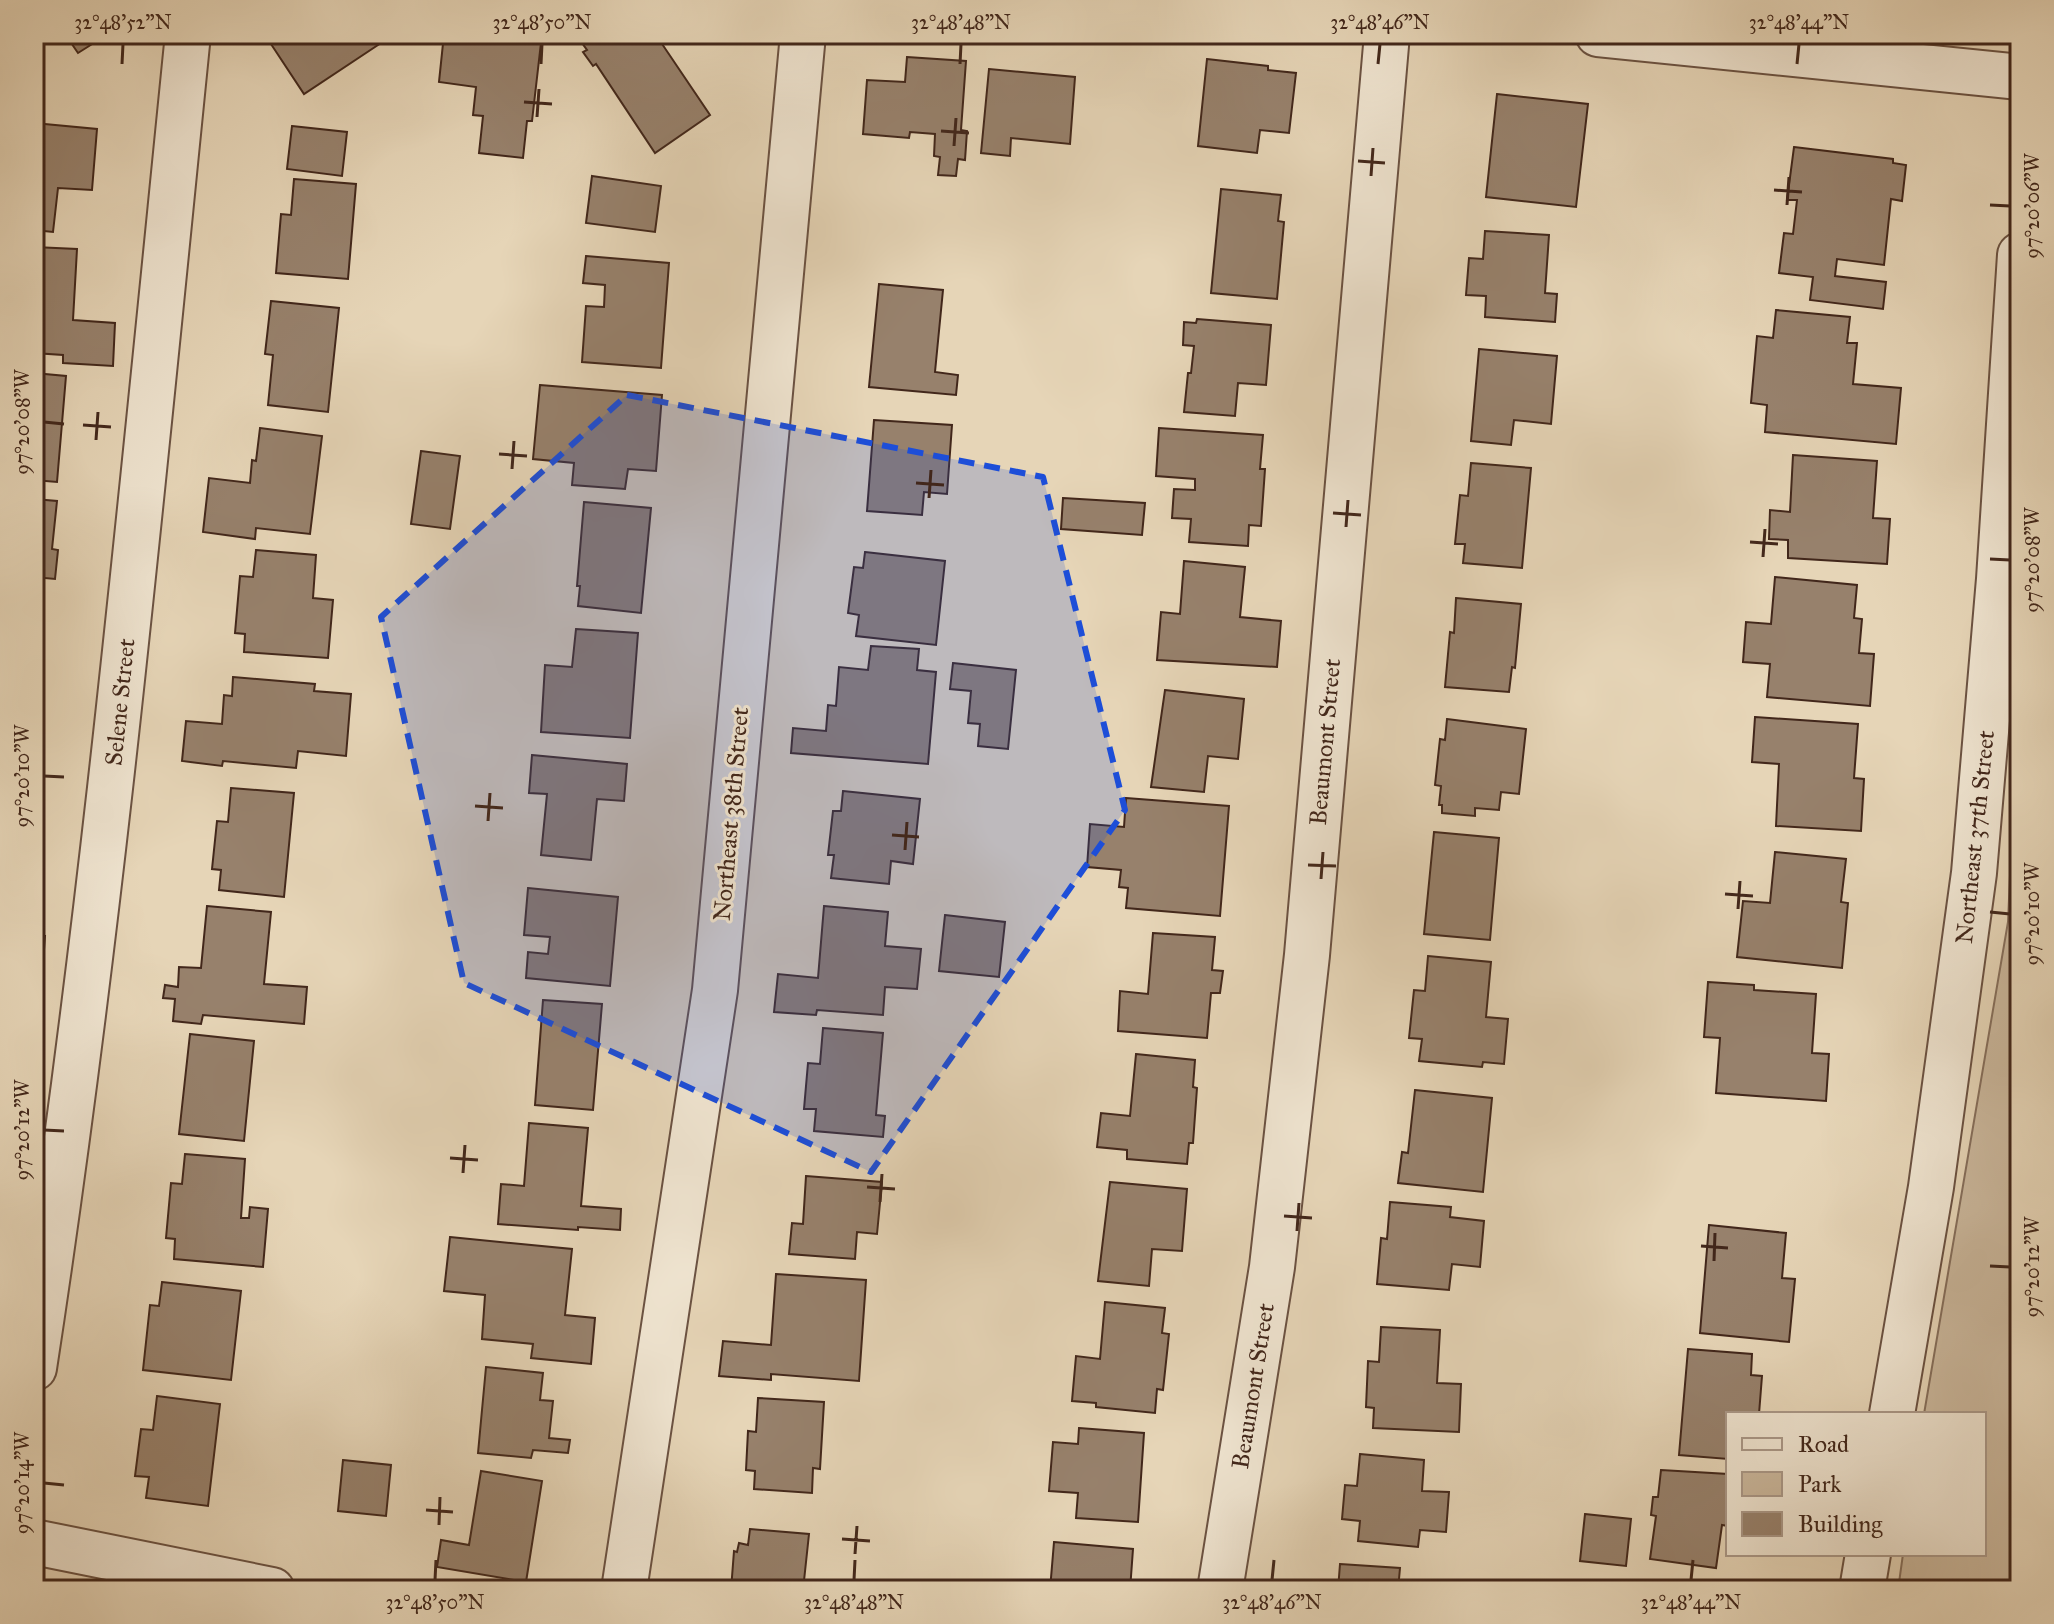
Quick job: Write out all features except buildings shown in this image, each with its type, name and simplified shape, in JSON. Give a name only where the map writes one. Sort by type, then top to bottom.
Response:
[{"type":"street","name":"Selene Street","points":[[34,1368],[60,1197],[111,791],[188,34]]},
{"type":"street","name":"Northeast 38th Street","points":[[624,1590],[715,990],[803,34]]},
{"type":"street","name":"Beaumont Street","points":[[1220,1590],[1272,1267],[1307,955],[1387,34]]},
{"type":"street","points":[[1598,34],[2020,77]]},
{"type":"street","name":"Northeast 37th Street","points":[[1892,1412],[1931,1187],[1974,873],[1999,579],[2020,255]]},
{"type":"street","points":[[34,1542],[272,1590]]},
{"type":"street","points":[[1862,1590],[1868,1556]]},
{"type":"highlighted area","points":[[627,395],[1043,477],[1125,810],[871,1172],[464,983],[381,617]]},
{"type":"green space","points":[[2020,644],[2020,1590],[1898,1590],[1903,1556],[1986,1556],[1986,1412],[1924,1412],[2008,922]]}]
